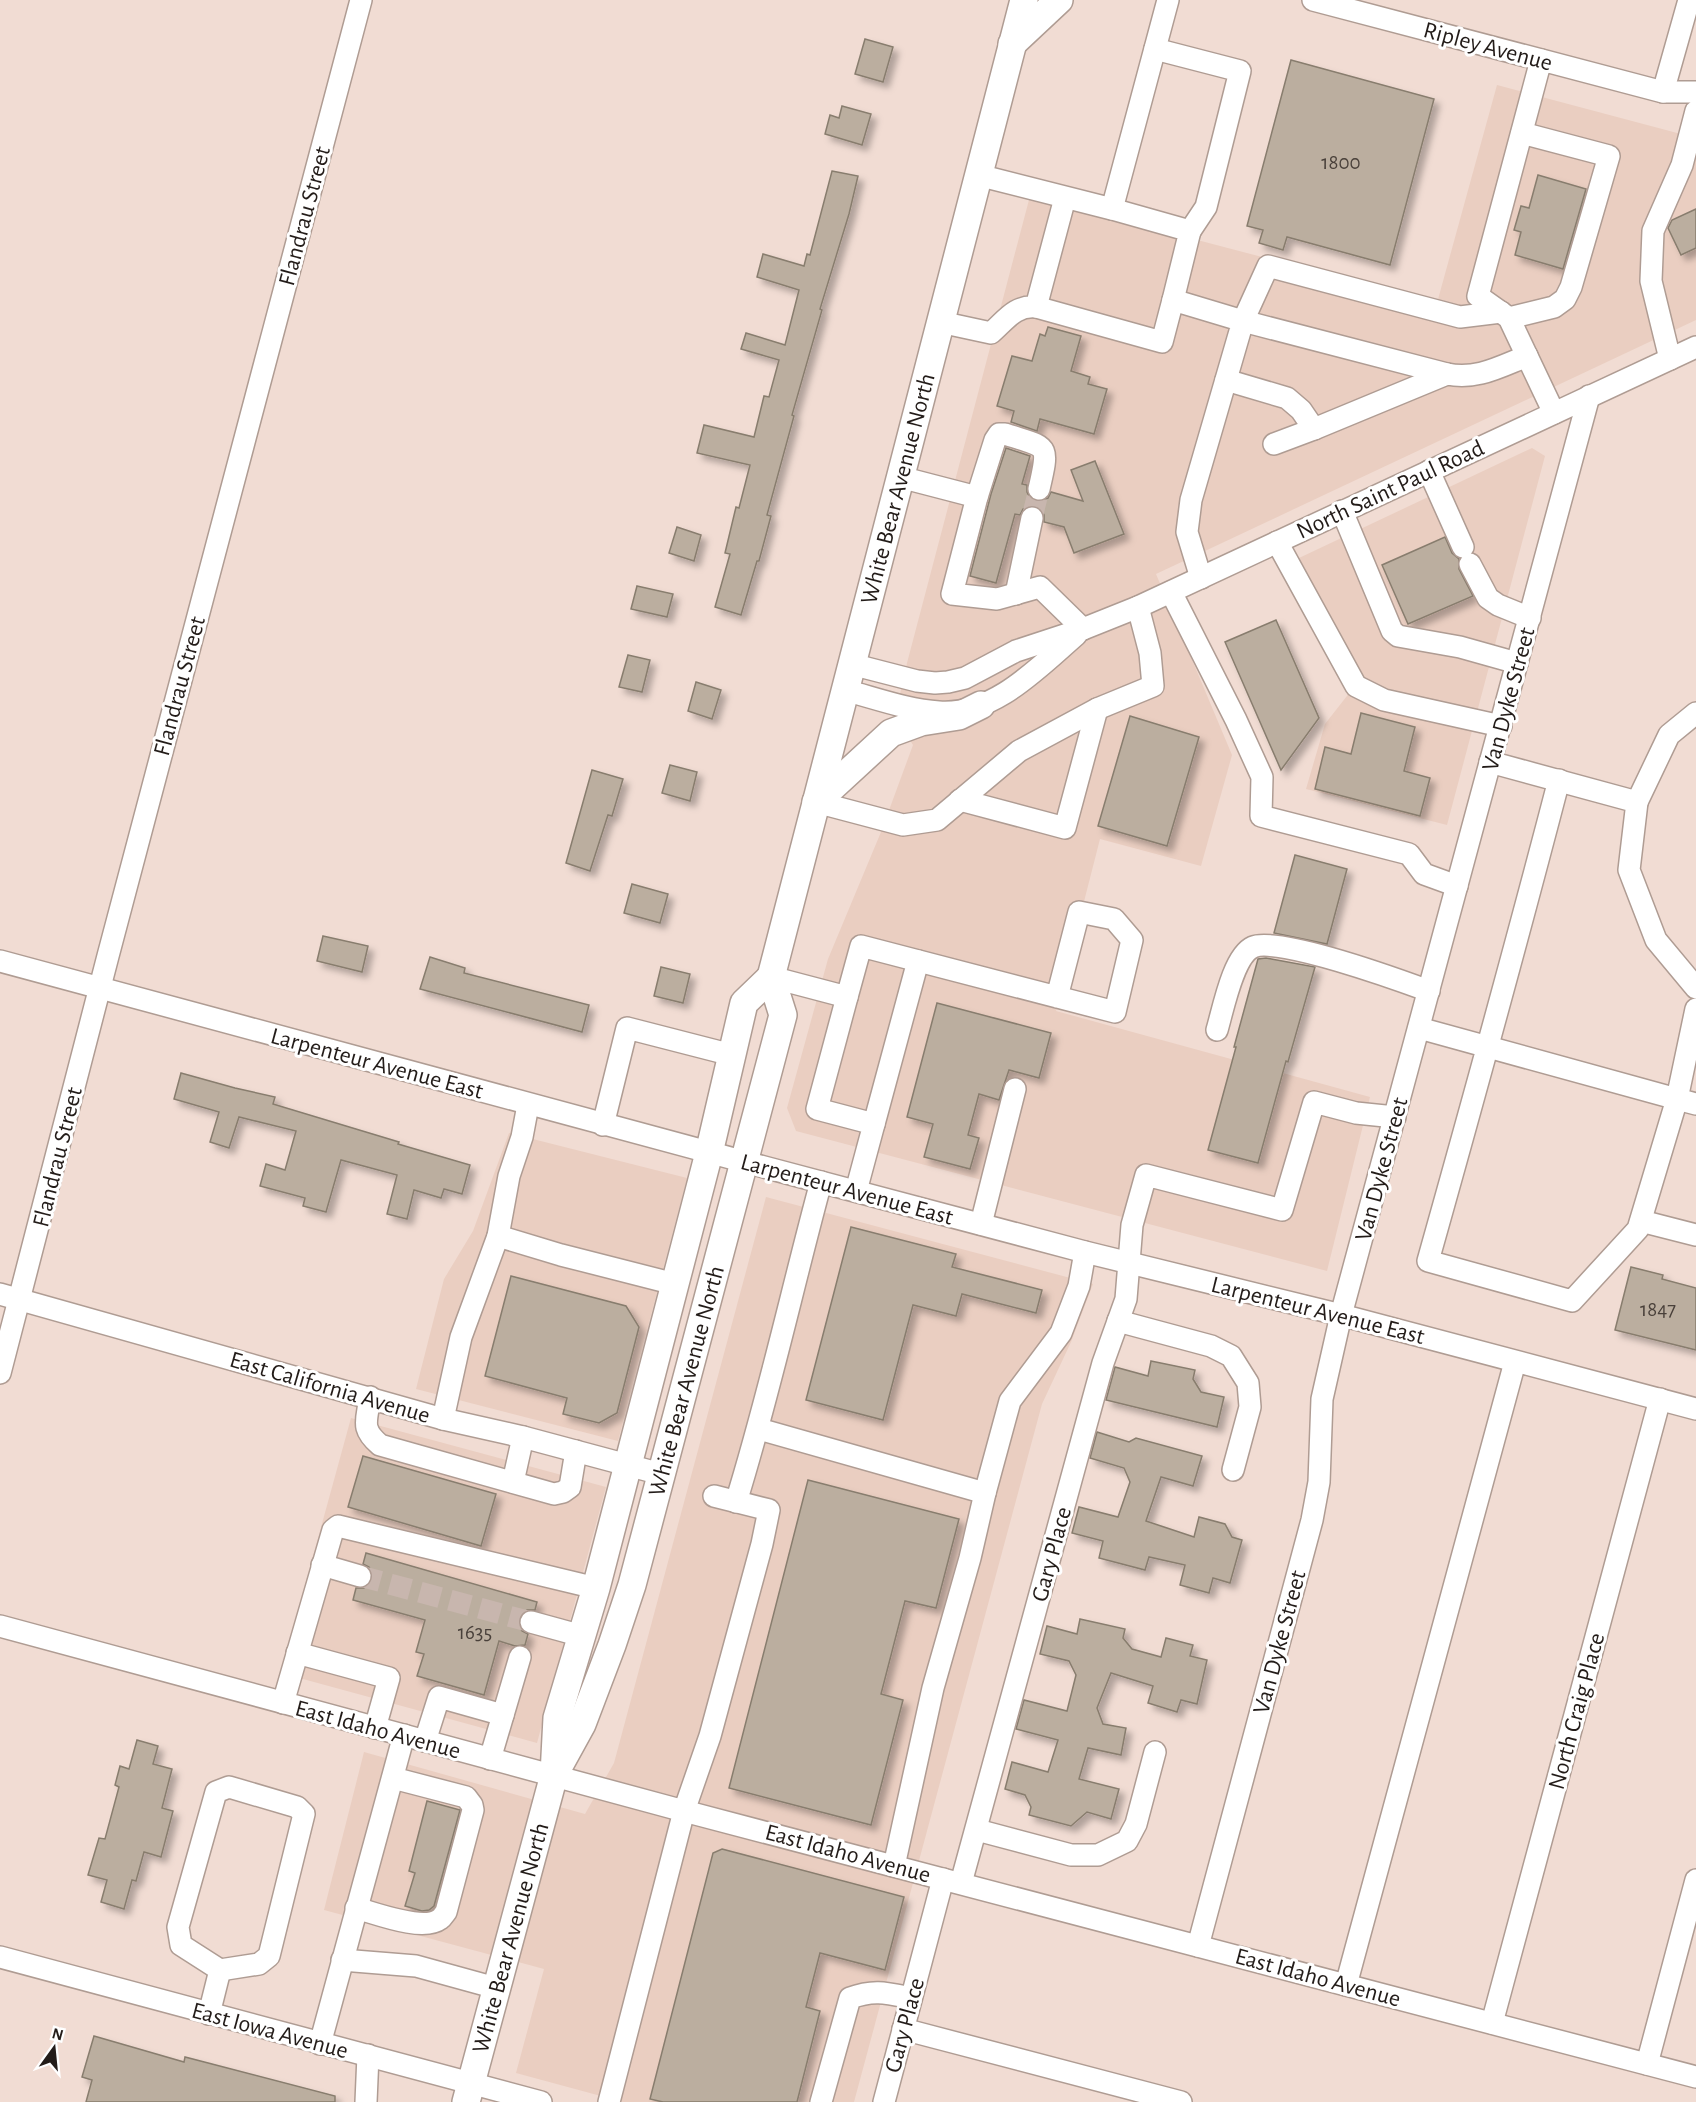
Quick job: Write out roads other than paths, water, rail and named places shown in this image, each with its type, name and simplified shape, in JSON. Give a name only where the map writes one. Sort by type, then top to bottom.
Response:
[{"type":"main road","name":"White Bear Avenue North","points":[[468,2092],[554,1775],[557,1718],[596,1588],[709,1153],[744,1003],[771,977],[1024,0]]},
{"type":"main road","points":[[1012,44],[1059,0]]},
{"type":"main road","points":[[816,802],[891,733],[921,722],[959,716],[981,705]]},
{"type":"main road","name":"White Bear Avenue North","points":[[554,1775],[582,1724],[632,1586],[746,1162],[783,1015],[771,977]]},
{"type":"street","name":"Flandrau Street","points":[[0,1373],[10,1297],[100,987],[361,0]]},
{"type":"street","points":[[1112,209],[1168,0]]},
{"type":"street","name":"Ripley Avenue","points":[[1313,0],[1663,92],[1696,92]]},
{"type":"street","points":[[1663,92],[1689,0]]},
{"type":"street","points":[[940,322],[991,333],[1013,311],[1026,306],[1162,342],[1190,231],[1206,207],[1240,71],[1155,49]]},
{"type":"street","points":[[1541,60],[1478,296],[1505,315],[1554,413]]},
{"type":"street","name":"Ripley Avenue","points":[[1663,92],[1696,111]]},
{"type":"street","points":[[1670,359],[1652,281],[1653,231],[1689,166],[1696,111]]},
{"type":"street","points":[[1201,578],[1187,532],[1191,500],[1243,321],[1268,266],[1460,317],[1505,315],[1554,307],[1565,299],[1571,287],[1609,156],[1522,133]]},
{"type":"street","points":[[978,175],[1190,231]]},
{"type":"street","points":[[1036,307],[1065,198]]},
{"type":"street","points":[[1173,300],[1243,321],[1463,377],[1483,373],[1527,356]]},
{"type":"street","name":"North Saint Paul Road","points":[[851,664],[917,681],[948,682],[975,673],[1016,651],[1083,629],[1138,607],[1696,347]]},
{"type":"street","points":[[1274,444],[1447,374]]},
{"type":"street","points":[[1226,380],[1287,398],[1302,410],[1314,429]]},
{"type":"street","name":"Van Dyke Street","points":[[1197,1946],[1312,1520],[1319,1482],[1322,1399],[1341,1315],[1589,396]]},
{"type":"street","points":[[1040,489],[1047,458],[1043,449],[1038,444],[999,434],[977,497],[952,594],[997,599],[1040,587],[1083,629]]},
{"type":"street","points":[[1429,471],[1488,598],[1498,605],[1530,618]]},
{"type":"street","points":[[900,477],[977,497]]},
{"type":"street","points":[[1342,511],[1392,631],[1398,636],[1460,647],[1517,663]]},
{"type":"street","points":[[1016,594],[1032,518]]},
{"type":"street","points":[[1276,542],[1356,686],[1384,700],[1500,726]]},
{"type":"street","points":[[1171,592],[1236,720],[1262,777],[1261,816],[1409,854],[1424,874],[1457,886]]},
{"type":"street","points":[[816,802],[903,825],[937,820],[1019,751],[1097,709],[1153,686],[1150,653],[1138,607]]},
{"type":"street","name":"North Saint Paul Road","points":[[844,690],[940,713],[958,712],[981,705],[998,696],[1034,672],[1083,629]]},
{"type":"street","points":[[960,800],[1065,828],[1097,709]]},
{"type":"street","points":[[1696,713],[1669,735],[1637,802],[1629,870],[1656,940],[1696,988]]},
{"type":"street","points":[[1491,762],[1637,802]]},
{"type":"street","points":[[1559,780],[1428,1261],[1572,1301],[1638,1229],[1687,1101],[1696,1009]]},
{"type":"street","points":[[874,1124],[818,1109],[861,946],[918,961],[1057,997],[1115,1012],[1132,940],[1114,920],[1079,912],[1057,997]]},
{"type":"street","points":[[1217,1030],[1233,974],[1246,953],[1253,947],[1275,945],[1366,968],[1429,991]]},
{"type":"street","name":"Larpenteur Avenue East","points":[[0,961],[603,1125],[1696,1409]]},
{"type":"street","points":[[856,1191],[918,961]]},
{"type":"street","points":[[771,977],[847,997]]},
{"type":"street","points":[[603,1125],[627,1028],[732,1055]]},
{"type":"street","points":[[1419,1028],[1687,1101]]},
{"type":"street","points":[[981,1224],[1015,1089]]},
{"type":"street","name":"Gary Place","points":[[884,2102],[911,1998],[952,1881],[977,1830],[1102,1363],[1126,1299],[1132,1225],[1146,1175],[1282,1210],[1314,1102],[1356,1113],[1395,1117]]},
{"type":"street","points":[[443,1419],[461,1337],[498,1236],[509,1176],[522,1137],[528,1105]]},
{"type":"street","points":[[736,1502],[759,1429],[793,1284],[821,1182]]},
{"type":"street","points":[[1641,1221],[1696,1235]]},
{"type":"street","points":[[498,1236],[561,1255],[675,1284]]},
{"type":"street","points":[[894,1866],[933,1688],[970,1558],[1010,1401],[1061,1333],[1079,1286],[1085,1252]]},
{"type":"street","name":"East California Avenue","points":[[10,1297],[443,1419],[523,1437],[661,1474]]},
{"type":"street","points":[[1118,1321],[1211,1346],[1231,1356],[1248,1383],[1250,1407],[1233,1470]]},
{"type":"street","points":[[1346,1985],[1515,1362]]},
{"type":"street","points":[[370,1397],[366,1428],[369,1436],[380,1445],[554,1494],[563,1492],[570,1486],[576,1451]]},
{"type":"street","name":"North Craig Place","points":[[1492,2023],[1659,1399]]},
{"type":"street","points":[[759,1429],[985,1493]]},
{"type":"street","points":[[513,1482],[523,1437]]},
{"type":"street","points":[[609,2102],[684,1811],[710,1736],[769,1510],[714,1496]]},
{"type":"street","points":[[283,1703],[322,1565],[333,1530],[338,1526],[596,1588]]},
{"type":"street","points":[[322,1565],[360,1576]]},
{"type":"street","points":[[531,1622],[582,1636]]},
{"type":"street","name":"East Idaho Avenue","points":[[0,1626],[684,1811],[1696,2077]]},
{"type":"street","points":[[297,1653],[389,1678],[375,1728]]},
{"type":"street","points":[[490,1759],[520,1657]]},
{"type":"street","points":[[425,1741],[439,1697],[503,1715]]},
{"type":"street","points":[[320,2044],[404,1736]]},
{"type":"street","points":[[977,1830],[1071,1855],[1098,1855],[1127,1841],[1136,1824],[1155,1752]]},
{"type":"street","points":[[356,1908],[411,1923],[425,1924],[440,1920],[446,1912],[473,1810],[472,1805],[466,1797],[393,1778]]},
{"type":"street","points":[[229,1787],[297,1807],[304,1814],[268,1956],[259,1964],[220,1970],[181,1945],[178,1927],[216,1792],[229,1787]]},
{"type":"street","points":[[1647,2064],[1696,1880]]},
{"type":"street","name":"East Iowa Avenue","points":[[0,1957],[368,2055],[468,2092],[541,2102]]},
{"type":"street","points":[[342,1960],[416,1966],[496,1988]]},
{"type":"street","points":[[209,2014],[220,1970]]},
{"type":"street","points":[[820,2102],[850,1998],[866,1992],[880,1992],[911,1998]]},
{"type":"street","points":[[903,2029],[1181,2102]]},
{"type":"street","points":[[366,2102],[368,2055]]},
{"type":"tunnel","points":[[1032,518],[1039,489]]},
{"type":"tunnel","points":[[360,1576],[531,1622]]}]
